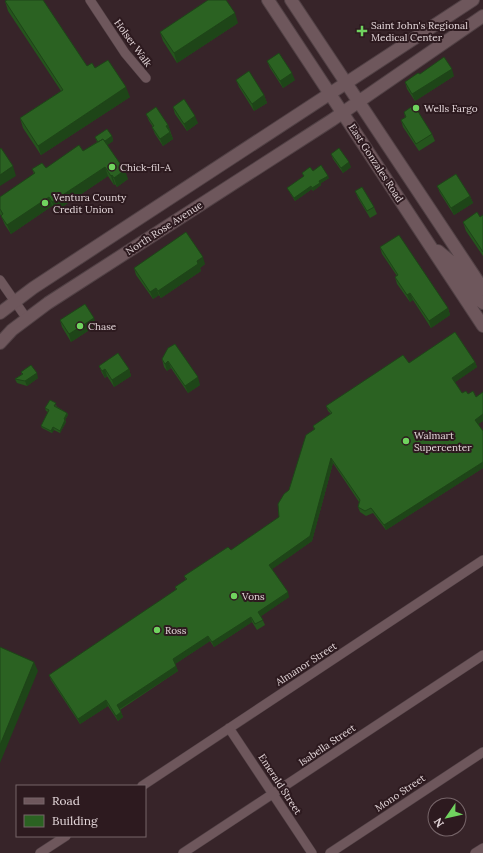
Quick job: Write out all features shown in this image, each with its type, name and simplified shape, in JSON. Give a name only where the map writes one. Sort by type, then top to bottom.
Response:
[{"type":"main road","name":"East Gonzales Road","points":[[268,0],[429,244],[479,312],[483,326]]},
{"type":"main road","name":"East Gonzales Road","points":[[291,0],[483,289]]},
{"type":"main road","points":[[0,314],[33,288],[473,0]]},
{"type":"main road","name":"North Rose Avenue","points":[[0,343],[12,330],[48,303],[343,113],[483,16]]},
{"type":"main road","points":[[429,244],[454,264],[478,299],[483,303]]},
{"type":"street","name":"Holser Walk","points":[[90,0],[124,53],[146,78]]},
{"type":"street","points":[[0,280],[27,319]]},
{"type":"street","name":"Almanor Street","points":[[144,785],[483,560]]},
{"type":"street","name":"Isabella Street","points":[[184,853],[483,655]]},
{"type":"street","name":"Emerald Street","points":[[229,728],[312,853]]},
{"type":"street","name":"Mono Street","points":[[330,853],[483,752]]},
{"type":"street","points":[[40,853],[64,837]]},
{"type":"building","points":[[43,0],[87,66],[92,63],[95,68],[108,60],[126,87],[38,146],[20,118],[63,90],[5,1]]},
{"type":"building","points":[[208,0],[226,0],[235,13],[174,53],[160,32]]},
{"type":"building","points":[[279,53],[292,73],[280,81],[267,61]]},
{"type":"building","points":[[444,57],[452,69],[412,94],[405,82],[418,73],[420,74]]},
{"type":"building","points":[[249,71],[264,95],[252,104],[236,80]]},
{"type":"building","points":[[184,99],[195,116],[184,124],[173,107]]},
{"type":"building","points":[[414,105],[432,134],[416,144],[401,120],[406,117],[404,112]]},
{"type":"building","points":[[156,107],[168,125],[166,126],[170,132],[160,139],[146,114]]},
{"type":"building","points":[[107,129],[112,136],[105,141],[103,139],[98,142],[95,137]]},
{"type":"building","points":[[103,139],[125,170],[114,178],[105,167],[52,202],[49,197],[7,225],[1,216],[3,214],[0,209],[0,197],[35,173],[32,169],[42,163],[46,168],[79,145],[83,151]]},
{"type":"building","points":[[1,148],[13,166],[0,175],[0,149]]},
{"type":"building","points":[[339,148],[349,162],[341,168],[331,154]]},
{"type":"building","points":[[321,165],[328,176],[319,181],[320,183],[312,188],[311,186],[294,198],[287,188],[304,176],[302,173],[310,167],[313,171]]},
{"type":"building","points":[[456,174],[470,196],[451,208],[437,186]]},
{"type":"building","points":[[362,187],[374,207],[367,211],[355,191]]},
{"type":"building","points":[[477,212],[480,217],[483,215],[483,252],[463,222]]},
{"type":"building","points":[[186,232],[203,257],[197,261],[198,264],[158,291],[156,288],[150,292],[134,268]]},
{"type":"building","points":[[399,235],[448,308],[429,321],[410,293],[407,295],[395,277],[398,275],[380,247]]},
{"type":"building","points":[[85,304],[94,318],[69,334],[60,320]]},
{"type":"building","points":[[455,332],[475,362],[452,378],[462,393],[466,391],[468,394],[473,391],[476,397],[483,392],[483,414],[475,420],[483,431],[483,462],[384,525],[371,508],[365,511],[358,507],[360,500],[331,458],[310,536],[269,565],[288,592],[258,612],[263,620],[255,624],[251,617],[212,642],[208,636],[173,659],[176,666],[117,705],[121,712],[116,716],[106,700],[78,719],[49,675],[177,589],[175,587],[187,579],[184,576],[228,547],[231,550],[279,517],[278,504],[284,494],[289,490],[306,435],[315,429],[313,426],[332,413],[326,406],[403,355],[409,363]]},
{"type":"building","points":[[175,344],[198,377],[185,386],[168,361],[165,364],[162,359],[168,348]]},
{"type":"building","points":[[118,353],[129,369],[112,380],[105,369],[102,371],[99,366]]},
{"type":"building","points":[[31,365],[37,373],[25,381],[15,379],[23,374],[21,372]]},
{"type":"building","points":[[50,400],[56,403],[54,406],[67,413],[60,431],[53,427],[51,431],[41,426],[49,410],[45,408]]},
{"type":"building","points":[[0,647],[34,662],[0,745]]},
{"type":"place","name":"Saint John's Regional Medical Center","points":[[362,31]]},
{"type":"place","name":"Wells Fargo","points":[[416,108]]},
{"type":"place","name":"Chick-fil-A","points":[[112,167]]},
{"type":"place","name":"Ventura County Credit Union","points":[[45,203]]},
{"type":"place","name":"Chase","points":[[80,326]]},
{"type":"place","name":"Walmart Supercenter","points":[[406,441]]},
{"type":"place","name":"Vons","points":[[234,596]]},
{"type":"place","name":"Ross","points":[[157,630]]}]
